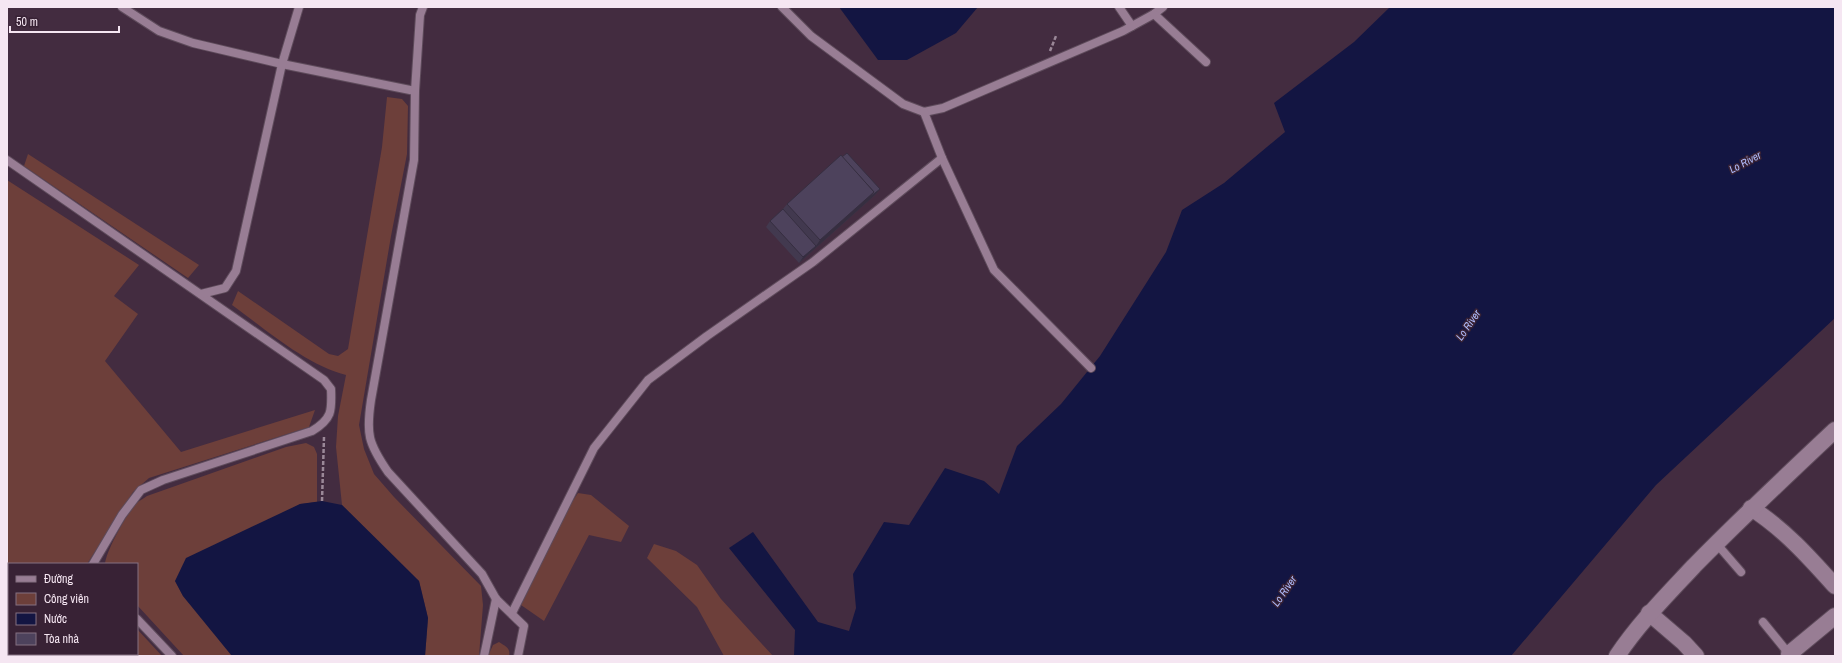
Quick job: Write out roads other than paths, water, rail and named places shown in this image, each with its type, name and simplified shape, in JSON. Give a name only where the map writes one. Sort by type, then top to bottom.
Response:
[{"type":"street","points":[[1621,655],[1649,613],[1751,508],[1835,430]]},
{"type":"street","points":[[1751,508],[1768,519],[1801,549],[1835,586]]},
{"type":"street","points":[[1649,613],[1684,643],[1696,656]]},
{"type":"street","points":[[1790,655],[1835,616]]},
{"type":"lane","points":[[122,7],[159,31],[193,43],[282,64],[415,91]]},
{"type":"lane","points":[[201,294],[225,288],[236,271],[282,64],[299,7]]},
{"type":"lane","points":[[423,7],[420,16],[415,91],[414,160],[371,400],[368,420],[368,437],[376,456],[388,472],[482,574],[496,600],[512,613],[524,626],[518,656]]},
{"type":"lane","points":[[782,7],[811,36],[868,79],[903,104],[924,112],[943,108],[1132,26],[1154,14],[1163,7]]},
{"type":"lane","points":[[1118,7],[1132,26]]},
{"type":"lane","points":[[1154,14],[1206,62]]},
{"type":"lane","points":[[924,112],[942,158],[994,270],[1091,368]]},
{"type":"lane","points":[[512,613],[594,448],[648,380],[707,336],[813,262],[942,158]]},
{"type":"lane","points":[[7,160],[324,380],[331,389],[330,413],[324,424],[312,431],[163,480],[141,490],[122,515],[94,563]]},
{"type":"lane","points":[[1716,543],[1741,572]]},
{"type":"lane","points":[[484,656],[496,600]]},
{"type":"lane","points":[[138,620],[172,656]]},
{"type":"lane","points":[[1763,622],[1790,655]]},
{"type":"water","points":[[839,7],[978,7],[956,33],[907,60],[878,60]]},
{"type":"water","name":"Lo River","points":[[1390,7],[1835,7],[1835,318],[1656,485],[1511,656],[794,656],[795,630],[729,548],[753,532],[818,622],[849,631],[856,608],[853,574],[884,522],[909,525],[945,468],[984,481],[999,494],[1017,446],[1061,404],[1100,356],[1166,252],[1182,210],[1224,183],[1285,132],[1274,103],[1354,42]]},
{"type":"water","points":[[322,501],[342,505],[419,581],[428,618],[425,656],[232,656],[183,596],[175,581],[186,558],[300,504]]}]
